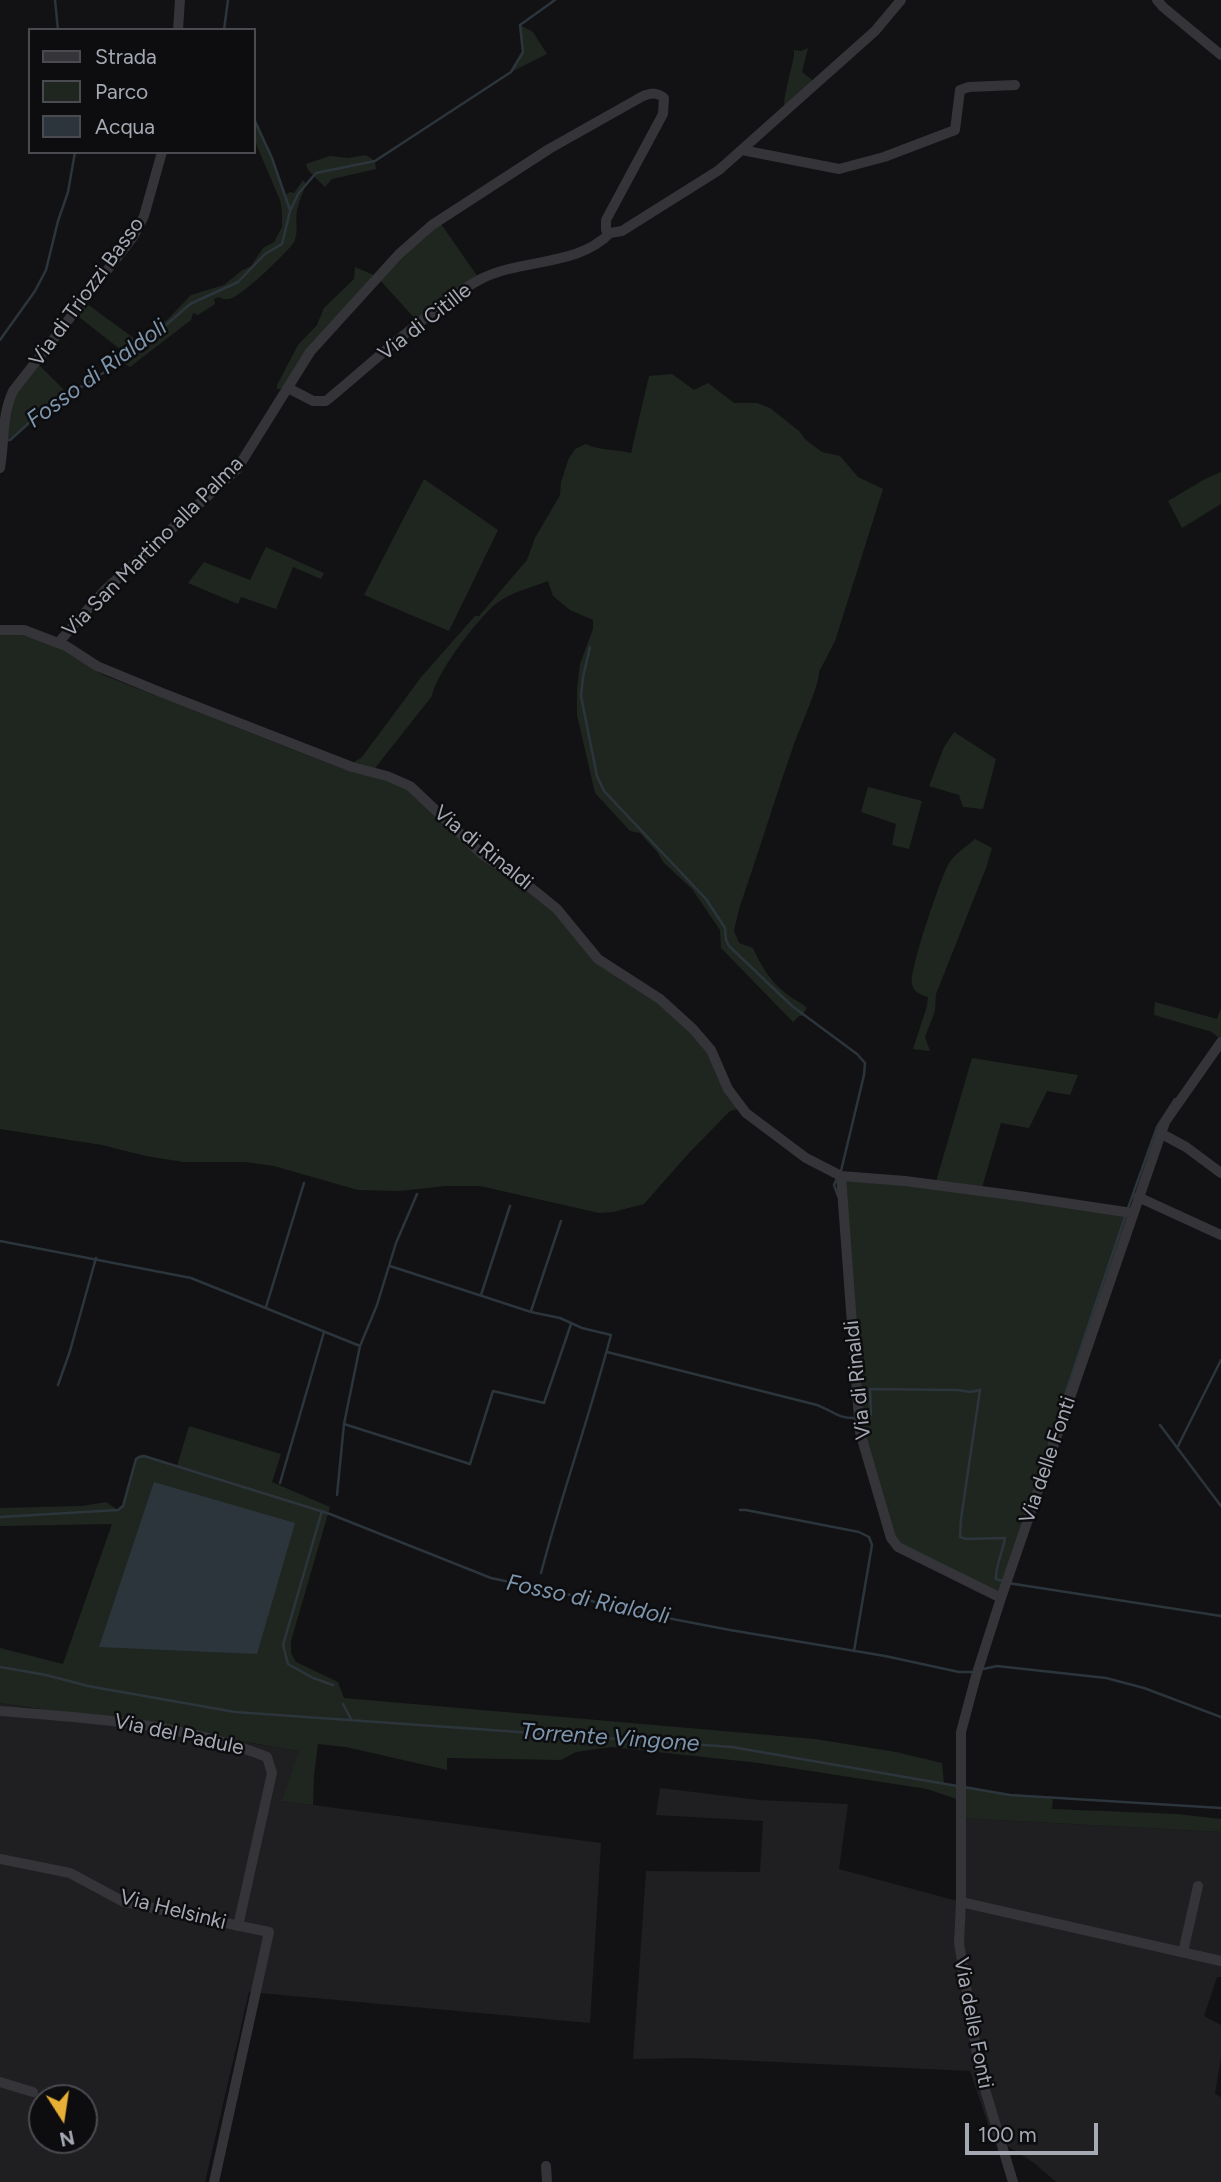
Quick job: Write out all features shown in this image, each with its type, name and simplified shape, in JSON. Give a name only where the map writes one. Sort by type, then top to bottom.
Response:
[{"type":"street","points":[[178,28],[180,0]]},
{"type":"street","points":[[610,233],[622,231],[710,176],[875,31],[901,0]]},
{"type":"street","points":[[1157,0],[1163,8],[1221,55]]},
{"type":"street","points":[[742,150],[839,169],[884,158],[956,130],[960,90],[969,87],[1015,85]]},
{"type":"street","name":"Via San Martino alla Palma","points":[[58,643],[104,591],[237,469],[310,352],[399,254],[432,225],[549,149],[643,96],[659,94],[664,98],[663,114],[606,219],[606,230],[610,233]]},
{"type":"street","name":"Via di Triozzi Basso","points":[[0,468],[4,443],[2,427],[6,406],[13,391],[133,237],[144,216],[161,154]]},
{"type":"street","name":"Via di Citille","points":[[288,388],[313,401],[326,401],[418,322],[482,278],[589,249],[610,233]]},
{"type":"street","name":"Via di Rinaldi","points":[[0,630],[24,631],[58,643],[97,666],[236,723],[410,786],[483,855],[515,875],[557,909],[598,959],[660,999],[693,1028],[711,1050],[727,1089],[746,1113],[806,1158],[841,1176],[905,1181],[1132,1213]]},
{"type":"street","name":"Via delle Fonti","points":[[1013,2182],[980,2073],[959,1943],[961,1732],[1001,1598],[1160,1133],[1221,1042]]},
{"type":"street","points":[[1160,1133],[1186,1147],[1221,1173]]},
{"type":"street","name":"Via di Rinaldi","points":[[841,1176],[860,1432],[891,1538],[898,1548],[1001,1598]]},
{"type":"street","points":[[1138,1197],[1221,1235]]},
{"type":"street","name":"Via del Padule","points":[[0,1711],[128,1721],[236,1744],[267,1757],[272,1773],[238,1926]]},
{"type":"street","name":"Via Helsinki","points":[[0,1859],[69,1873],[124,1902],[269,1932],[214,2182]]},
{"type":"street","points":[[1183,1952],[1198,1886]]},
{"type":"street","points":[[961,1902],[1221,1961]]},
{"type":"street","points":[[0,2082],[28,2090]]},
{"type":"street","points":[[546,2166],[547,2182]]},
{"type":"shaded area","points":[[0,1703],[300,1751],[283,1801],[601,1843],[590,2023],[249,1992],[205,2182],[0,2182]]},
{"type":"shaded area","points":[[660,1788],[759,1800],[848,1804],[839,1869],[961,1902],[961,1818],[1221,1832],[1221,1977],[1217,1977],[1204,2016],[1221,2025],[1221,2058],[1215,2094],[1221,2097],[1221,2182],[1056,2182],[1034,2163],[992,2136],[970,2071],[691,2058],[633,2059],[646,1871],[760,1872],[763,1821],[656,1815]]},
{"type":"green space","points":[[520,25],[533,32],[547,54],[511,72],[523,52]]},
{"type":"green space","points":[[808,48],[802,72],[816,83],[783,113],[794,50]]},
{"type":"green space","points":[[256,123],[285,195],[294,193],[303,180],[306,184],[297,210],[294,242],[290,247],[239,294],[228,299],[214,299],[215,304],[198,315],[193,313],[191,320],[130,367],[120,361],[121,350],[74,313],[83,301],[135,339],[167,320],[191,295],[224,285],[251,266],[263,248],[274,242],[282,227],[280,200],[256,144]]},
{"type":"green space","points":[[366,155],[375,161],[376,169],[332,179],[325,187],[308,170],[306,164],[330,156],[348,158]]},
{"type":"green space","points":[[439,221],[480,280],[418,322],[378,278],[310,352],[288,388],[277,389],[298,345],[317,325],[324,308],[354,279],[355,267],[378,277]]},
{"type":"green space","points":[[36,362],[67,393],[4,443],[6,406]]},
{"type":"green space","points":[[672,374],[694,390],[708,383],[734,403],[757,403],[770,408],[822,452],[840,456],[858,477],[883,489],[835,641],[819,672],[739,909],[734,931],[739,943],[753,948],[776,985],[807,1008],[802,1016],[793,1022],[721,948],[720,930],[692,889],[663,862],[640,833],[630,831],[595,793],[577,715],[580,664],[593,629],[593,620],[570,610],[553,596],[548,581],[514,593],[489,610],[449,660],[432,696],[372,772],[410,786],[483,855],[557,909],[587,947],[693,1029],[742,1108],[730,1111],[644,1204],[599,1213],[480,1186],[445,1186],[400,1191],[358,1190],[274,1166],[245,1162],[184,1162],[102,1145],[0,1129],[0,630],[58,643],[103,675],[343,769],[362,757],[422,676],[527,560],[535,538],[560,495],[561,482],[575,449],[586,444],[631,453],[649,376]]},
{"type":"green space","points":[[1221,472],[1221,504],[1182,528],[1168,501]]},
{"type":"green space","points":[[424,479],[498,530],[449,631],[364,595]]},
{"type":"green space","points":[[266,547],[324,573],[321,579],[293,567],[276,609],[241,597],[238,604],[188,583],[204,562],[250,580]]},
{"type":"green space","points":[[954,732],[996,759],[983,809],[963,807],[959,795],[929,786],[944,747]]},
{"type":"green space","points":[[868,787],[922,801],[909,849],[892,845],[896,824],[861,812]]},
{"type":"green space","points":[[975,839],[992,848],[936,994],[935,1011],[925,1037],[930,1051],[913,1049],[928,997],[916,991],[912,984],[920,945],[950,861]]},
{"type":"green space","points":[[1155,1002],[1217,1019],[1221,1008],[1221,1040],[1212,1032],[1154,1015]]},
{"type":"green space","points":[[972,1058],[1078,1075],[1070,1095],[1047,1091],[1029,1128],[1001,1123],[981,1191],[1132,1213],[1001,1598],[898,1547],[860,1432],[841,1176],[935,1185]]},
{"type":"green space","points":[[189,1426],[281,1454],[272,1482],[330,1507],[291,1641],[291,1653],[296,1662],[338,1682],[344,1698],[815,1739],[896,1752],[942,1763],[944,1784],[1010,1795],[1053,1797],[1052,1809],[1177,1814],[1221,1819],[1221,1832],[961,1818],[960,1800],[927,1789],[759,1763],[611,1747],[576,1752],[561,1760],[447,1758],[447,1770],[346,1747],[318,1744],[313,1805],[282,1801],[299,1751],[0,1703],[0,1648],[63,1664],[112,1524],[0,1526],[0,1508],[82,1506],[106,1502],[118,1510],[123,1506],[136,1459],[144,1456],[177,1466]]},
{"type":"water","points":[[154,1482],[295,1523],[257,1654],[99,1647]]},
{"type":"waterway","points":[[55,0],[58,28]]},
{"type":"waterway","points":[[224,28],[228,0]]},
{"type":"waterway","name":"Fosso di Rialdoli","points":[[6,440],[10,440],[51,403],[134,353],[190,304],[238,282],[265,254],[282,244],[290,211],[298,194],[316,173],[375,161],[511,72],[523,52],[520,25],[555,0]]},
{"type":"waterway","points":[[256,123],[272,158],[290,210]]},
{"type":"waterway","points":[[0,340],[35,291],[46,270],[68,192],[75,154]]},
{"type":"waterway","points":[[590,647],[581,696],[597,776],[604,791],[706,899],[725,928],[729,946],[792,1006],[857,1054],[865,1063],[841,1171]]},
{"type":"waterway","points":[[1128,1208],[1157,1127],[1175,1099]]},
{"type":"waterway","points":[[838,1176],[834,1185],[838,1196]]},
{"type":"waterway","points":[[266,1307],[304,1183]]},
{"type":"waterway","points":[[337,1495],[344,1424],[360,1346],[377,1305],[396,1243],[417,1194]]},
{"type":"waterway","points":[[481,1295],[510,1206]]},
{"type":"waterway","points":[[1049,1443],[1126,1214]]},
{"type":"waterway","points":[[531,1311],[561,1221]]},
{"type":"waterway","points":[[0,1241],[191,1278],[360,1346]]},
{"type":"waterway","points":[[58,1385],[96,1258]]},
{"type":"waterway","points":[[390,1266],[611,1335],[541,1573]]},
{"type":"waterway","points":[[344,1424],[470,1464],[493,1391],[544,1403],[571,1324]]},
{"type":"waterway","points":[[280,1483],[324,1332]]},
{"type":"waterway","points":[[607,1352],[817,1405],[840,1416],[856,1418]]},
{"type":"waterway","points":[[1177,1448],[1221,1360]]},
{"type":"waterway","points":[[862,1417],[871,1415],[870,1389],[980,1390],[960,1537],[1005,1538],[996,1574],[996,1579],[1002,1581]]},
{"type":"waterway","points":[[1160,1425],[1221,1506]]},
{"type":"waterway","name":"Fosso di Rialdoli","points":[[0,1517],[118,1510],[123,1506],[136,1459],[144,1456],[330,1514],[491,1578],[575,1596],[615,1608],[885,1656],[959,1672],[974,1672]]},
{"type":"waterway","points":[[740,1510],[859,1532],[869,1537],[872,1545],[854,1651]]},
{"type":"waterway","points":[[322,1511],[283,1645],[288,1664],[313,1678],[333,1685]]},
{"type":"waterway","points":[[1008,1583],[1221,1616]]},
{"type":"waterway","name":"Fosso di Rialdoli","points":[[983,1669],[997,1666],[1106,1678],[1144,1688],[1221,1717]]},
{"type":"waterway","name":"Torrente Vingone","points":[[0,1667],[88,1686],[235,1712],[732,1747],[957,1786]]},
{"type":"waterway","points":[[343,1704],[351,1719]]},
{"type":"waterway","name":"Torrente Vingone","points":[[964,1787],[1010,1795],[1221,1808]]}]
